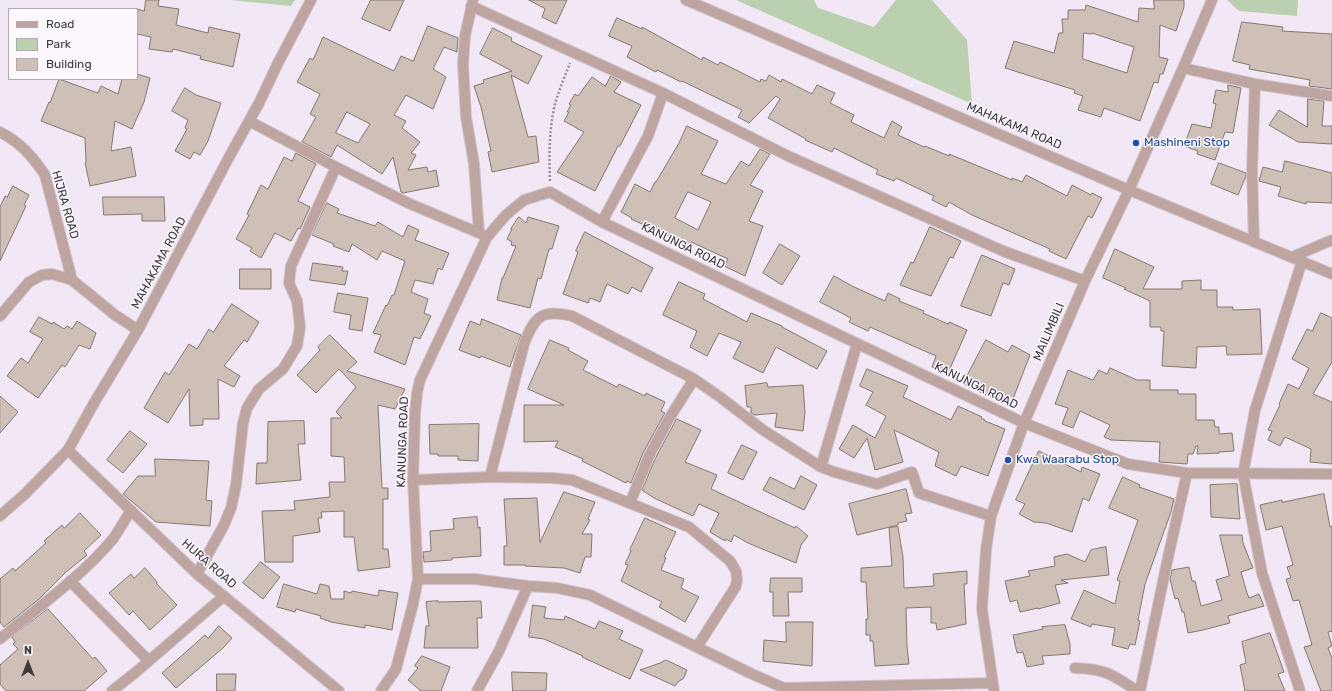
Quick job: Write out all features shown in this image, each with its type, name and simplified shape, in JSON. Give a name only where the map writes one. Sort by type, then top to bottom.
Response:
[{"type":"street","name":"MAHAKAMA ROAD","points":[[0,516],[26,493],[68,450],[94,403],[138,330],[259,103],[311,0]]},
{"type":"street","name":"MAHAKAMA ROAD","points":[[686,0],[1129,190],[1332,274]]},
{"type":"street","name":"MAILIMBILI","points":[[993,687],[982,609],[986,550],[991,516],[1024,423],[1085,281],[1129,190],[1212,0]]},
{"type":"street","points":[[483,235],[474,164],[466,117],[463,64],[465,36],[472,3],[573,53],[663,93],[788,156],[1004,251],[1085,281]]},
{"type":"street","points":[[1183,68],[1255,84],[1332,96]]},
{"type":"street","points":[[1254,242],[1252,170],[1255,84]]},
{"type":"street","points":[[602,222],[648,136],[663,93]]},
{"type":"street","points":[[249,121],[408,203],[483,235]]},
{"type":"street","name":"HIJRA ROAD","points":[[0,132],[24,147],[45,175],[72,280]]},
{"type":"street","points":[[197,574],[224,525],[231,508],[236,485],[243,423],[247,408],[259,389],[283,369],[297,346],[300,326],[297,301],[289,283],[291,266],[336,167]]},
{"type":"street","name":"KANUNGA ROAD","points":[[381,691],[396,669],[418,579],[413,480],[415,414],[420,380],[483,235],[524,200],[550,192],[602,222],[1024,423],[1128,464],[1187,473],[1332,474]]},
{"type":"street","points":[[1292,257],[1332,240]]},
{"type":"street","points":[[1300,691],[1262,573],[1243,474],[1255,410],[1302,261]]},
{"type":"street","points":[[0,316],[29,282],[42,275],[52,274],[72,280],[138,330]]},
{"type":"street","points":[[490,477],[524,344],[529,331],[535,322],[544,315],[548,313],[558,313],[572,316],[694,379],[764,430],[821,467],[877,484],[912,472],[919,493],[942,499],[991,516]]},
{"type":"street","points":[[821,467],[857,344]]},
{"type":"street","points":[[630,503],[650,456],[670,417],[694,379]]},
{"type":"street","name":"HURA ROAD","points":[[68,450],[197,574],[339,691]]},
{"type":"street","points":[[1074,668],[1093,668],[1111,674],[1138,691],[1187,473]]},
{"type":"street","points":[[413,480],[490,477],[552,478],[572,480],[689,527],[730,561],[736,571],[737,579],[736,586],[697,647]]},
{"type":"street","points":[[0,639],[95,559],[113,538],[130,510]]},
{"type":"street","points":[[418,579],[475,579],[557,588],[590,595],[782,689],[993,687]]},
{"type":"street","points":[[70,581],[149,661]]},
{"type":"street","points":[[477,691],[498,653],[528,586]]},
{"type":"street","points":[[112,691],[224,596]]},
{"type":"path","points":[[550,192],[549,142],[551,122],[555,103],[573,53]]},
{"type":"green space","points":[[230,0],[295,0],[291,6]]},
{"type":"green space","points":[[736,0],[814,0],[818,8],[874,27],[896,0],[932,0],[967,40],[972,104]]},
{"type":"green space","points":[[1227,0],[1298,0],[1297,16],[1239,11]]},
{"type":"building","points":[[146,0],[159,0],[158,6],[179,9],[176,25],[208,33],[209,27],[240,34],[233,67],[200,59],[201,56],[173,49],[172,52],[149,49],[151,37],[138,34],[138,9],[144,11]]},
{"type":"building","points":[[371,0],[404,0],[390,31],[362,19]]},
{"type":"building","points":[[529,0],[567,0],[556,24],[542,17],[545,9]]},
{"type":"building","points":[[1154,0],[1184,0],[1184,7],[1176,31],[1160,25],[1159,57],[1168,59],[1163,74],[1160,74],[1158,83],[1154,82],[1140,121],[1104,108],[1101,117],[1078,110],[1083,96],[1074,93],[1075,90],[1005,68],[1014,41],[1054,53],[1059,33],[1063,33],[1062,19],[1068,19],[1068,10],[1085,10],[1086,5],[1138,22],[1139,8],[1154,9]],"holes":[[[1084,33],[1134,47],[1127,73],[1083,59]]]},
{"type":"building","points":[[617,18],[642,29],[642,27],[702,60],[703,57],[718,65],[720,62],[760,82],[761,79],[766,81],[769,75],[781,82],[782,79],[812,94],[817,85],[835,93],[830,103],[854,115],[851,122],[884,138],[892,121],[902,127],[898,135],[924,147],[925,146],[949,156],[949,154],[1012,180],[1012,178],[1022,182],[1026,175],[1067,196],[1072,185],[1091,195],[1092,193],[1102,198],[1092,218],[1088,216],[1066,259],[1049,251],[1050,249],[972,215],[949,202],[946,207],[932,200],[934,196],[896,178],[894,181],[876,174],[878,170],[834,148],[832,152],[805,140],[806,139],[768,118],[780,99],[776,96],[749,123],[738,117],[742,110],[682,81],[681,82],[657,70],[656,72],[627,57],[632,46],[609,36]]},
{"type":"building","points":[[1242,22],[1283,27],[1282,31],[1332,34],[1332,89],[1309,86],[1310,80],[1249,69],[1250,65],[1233,61]]},
{"type":"building","points":[[428,26],[458,38],[457,52],[444,47],[433,69],[446,77],[433,109],[406,95],[394,115],[406,121],[402,128],[420,142],[411,153],[416,155],[408,170],[427,167],[428,172],[436,170],[439,186],[403,193],[401,192],[393,157],[382,174],[337,145],[331,157],[302,142],[316,117],[310,114],[320,94],[297,82],[310,58],[313,60],[323,37],[394,71],[401,56],[413,61]],"holes":[[[347,112],[370,124],[358,143],[336,133]]]},
{"type":"building","points":[[493,28],[512,38],[511,41],[542,56],[528,84],[511,75],[528,137],[536,136],[539,162],[492,172],[488,152],[491,151],[481,107],[474,86],[484,83],[483,80],[512,71],[480,54]]},
{"type":"building","points":[[138,74],[150,78],[144,102],[132,129],[115,121],[111,151],[131,147],[136,176],[90,186],[85,163],[85,138],[41,121],[59,80],[98,93],[101,86],[118,94],[122,80],[138,80]]},
{"type":"building","points":[[611,76],[621,82],[614,92],[641,105],[595,191],[557,172],[584,132],[564,121],[569,112],[567,112],[571,105],[569,104],[575,94],[578,96],[592,77],[605,86]]},
{"type":"building","points":[[1228,85],[1241,88],[1233,133],[1225,132],[1215,160],[1197,154],[1198,151],[1184,146],[1192,124],[1211,128],[1216,104],[1213,103],[1216,90],[1228,92]]},
{"type":"building","points":[[185,88],[196,95],[221,103],[208,141],[200,155],[194,152],[190,159],[175,151],[187,129],[185,128],[188,120],[172,111]]},
{"type":"building","points":[[1308,99],[1324,101],[1322,126],[1332,126],[1332,144],[1298,142],[1269,125],[1279,110],[1307,127]]},
{"type":"building","points":[[687,126],[718,141],[701,174],[726,184],[741,161],[749,166],[760,149],[770,154],[750,185],[763,191],[749,221],[763,226],[745,276],[724,266],[728,259],[691,242],[686,250],[675,244],[677,240],[631,219],[632,218],[621,212],[635,184],[650,192],[679,143]],"holes":[[[688,192],[711,202],[698,230],[675,218]]]},
{"type":"building","points":[[296,153],[316,164],[298,201],[310,207],[300,229],[298,228],[291,241],[275,233],[261,258],[250,251],[252,248],[236,239],[249,215],[247,214],[261,185],[268,189],[284,157],[292,161]]},
{"type":"building","points":[[1285,161],[1332,173],[1332,203],[1306,202],[1306,204],[1278,196],[1281,187],[1259,181],[1263,167],[1282,172]]},
{"type":"building","points":[[1219,163],[1246,173],[1238,195],[1211,184]]},
{"type":"building","points":[[13,186],[29,195],[24,205],[26,206],[0,261],[0,207],[5,196],[7,197]]},
{"type":"building","points":[[103,197],[164,197],[165,221],[142,221],[142,214],[104,215]]},
{"type":"building","points":[[327,203],[339,209],[337,213],[375,226],[378,222],[403,237],[408,225],[419,230],[415,240],[449,253],[442,270],[438,268],[433,284],[415,280],[411,292],[428,299],[424,313],[431,316],[420,339],[414,337],[405,365],[374,352],[381,335],[373,333],[386,305],[387,306],[392,295],[394,295],[405,261],[382,251],[377,260],[352,244],[349,252],[333,246],[334,244],[312,235]]},
{"type":"building","points":[[519,217],[526,223],[528,217],[559,226],[552,249],[549,249],[541,279],[538,278],[530,308],[497,300],[502,278],[516,246],[511,245],[512,242],[507,239],[511,229]]},
{"type":"building","points":[[930,227],[961,241],[953,258],[950,257],[931,296],[900,285],[911,262],[913,263]]},
{"type":"building","points":[[585,232],[653,268],[641,292],[632,287],[628,294],[607,284],[600,302],[590,298],[588,303],[563,294],[578,252],[576,251]]},
{"type":"building","points":[[780,244],[800,256],[782,285],[763,273]]},
{"type":"building","points":[[1115,249],[1154,267],[1143,289],[1182,289],[1182,281],[1201,280],[1201,290],[1217,290],[1217,307],[1233,307],[1233,310],[1260,309],[1262,354],[1227,355],[1226,346],[1197,347],[1196,368],[1162,366],[1164,331],[1161,331],[1161,327],[1150,327],[1150,301],[1103,278]]},
{"type":"building","points":[[982,255],[1015,269],[1009,285],[1003,283],[991,316],[961,306]]},
{"type":"building","points":[[313,263],[343,267],[342,271],[348,271],[345,285],[310,280]]},
{"type":"building","points":[[240,269],[271,269],[271,289],[240,289]]},
{"type":"building","points":[[834,276],[885,301],[888,293],[900,299],[899,301],[924,311],[923,313],[948,324],[949,322],[967,330],[948,373],[932,367],[936,356],[870,327],[868,331],[849,322],[851,318],[820,302]]},
{"type":"building","points":[[679,282],[705,294],[703,299],[747,322],[751,313],[782,326],[827,351],[817,369],[776,347],[763,373],[733,358],[741,342],[719,333],[707,356],[690,347],[697,331],[663,315]]},
{"type":"building","points":[[338,293],[368,298],[362,331],[349,329],[351,315],[334,312]]},
{"type":"building","points":[[232,304],[259,322],[247,342],[244,340],[224,366],[240,376],[234,387],[218,379],[219,419],[203,419],[203,425],[190,426],[189,389],[168,423],[144,408],[165,372],[169,375],[189,344],[197,349],[209,329],[213,332]]},
{"type":"building","points":[[1321,313],[1332,318],[1332,362],[1313,394],[1332,402],[1332,464],[1310,462],[1311,449],[1285,437],[1280,446],[1268,440],[1272,431],[1268,430],[1288,384],[1299,389],[1309,368],[1292,359],[1307,329],[1312,331]]},
{"type":"building","points":[[39,317],[52,324],[53,322],[64,329],[67,326],[72,329],[77,321],[96,333],[90,349],[79,345],[65,367],[62,365],[38,398],[7,376],[21,358],[28,363],[43,339],[30,332]]},
{"type":"building","points":[[482,319],[521,335],[510,367],[481,356],[480,358],[459,350],[470,321],[480,325]]},
{"type":"building","points":[[330,335],[357,362],[347,371],[405,389],[395,409],[378,405],[382,488],[388,488],[388,499],[383,499],[383,549],[388,549],[390,567],[358,571],[354,537],[344,537],[344,511],[321,512],[322,518],[318,518],[320,532],[293,536],[293,562],[265,562],[262,511],[295,510],[294,501],[330,497],[329,482],[345,482],[344,457],[331,456],[331,418],[342,418],[336,412],[356,387],[339,369],[316,393],[297,375],[320,350],[318,347]]},
{"type":"building","points":[[550,340],[569,348],[568,350],[588,361],[583,370],[617,387],[619,384],[645,396],[646,393],[665,402],[661,411],[665,413],[643,453],[631,483],[627,481],[626,483],[582,461],[583,459],[555,447],[558,441],[524,442],[524,405],[564,405],[528,389]]},
{"type":"building","points":[[986,340],[1008,352],[1012,345],[1030,355],[1011,404],[991,397],[963,384]]},
{"type":"building","points":[[1110,368],[1137,380],[1150,380],[1150,390],[1178,390],[1178,394],[1196,394],[1196,420],[1214,420],[1215,427],[1219,427],[1219,434],[1232,433],[1234,451],[1197,454],[1198,446],[1196,446],[1193,454],[1188,454],[1187,464],[1159,462],[1160,442],[1111,440],[1104,437],[1110,425],[1080,411],[1073,428],[1062,424],[1068,408],[1055,404],[1068,370],[1093,380],[1099,370],[1107,374]]},
{"type":"building","points":[[867,369],[908,386],[903,397],[951,420],[958,406],[982,417],[981,418],[985,421],[1005,429],[988,476],[961,466],[956,476],[935,466],[939,452],[894,430],[903,462],[875,470],[867,438],[854,458],[839,449],[853,425],[875,438],[886,416],[866,405],[873,392],[860,386]]},
{"type":"building","points":[[767,383],[768,387],[803,385],[805,412],[803,431],[775,427],[777,413],[755,415],[751,413],[751,407],[747,407],[745,386]]},
{"type":"building","points":[[0,396],[18,412],[0,433]]},
{"type":"building","points":[[677,419],[701,430],[685,462],[717,475],[711,489],[795,528],[796,526],[808,536],[801,545],[796,563],[748,543],[734,535],[731,542],[726,539],[725,541],[710,532],[719,513],[699,504],[693,516],[654,498],[642,490],[655,459]]},
{"type":"building","points":[[304,421],[305,444],[298,444],[301,480],[256,484],[257,463],[267,463],[268,422]]},
{"type":"building","points":[[479,424],[478,461],[458,460],[458,456],[438,456],[438,454],[430,454],[429,425]]},
{"type":"building","points":[[130,431],[147,444],[123,473],[107,460]]},
{"type":"building","points":[[742,445],[757,452],[743,480],[728,473]]},
{"type":"building","points":[[1039,451],[1081,472],[1082,467],[1100,474],[1089,501],[1083,498],[1072,532],[1046,523],[1034,522],[1019,514],[1025,504],[1016,500]]},
{"type":"building","points":[[155,459],[209,461],[206,500],[212,501],[210,526],[156,522],[123,494],[138,476],[155,476]]},
{"type":"building","points":[[801,476],[817,485],[804,510],[763,490],[770,477],[794,489]]},
{"type":"building","points":[[1123,477],[1140,485],[1139,487],[1174,499],[1171,512],[1145,584],[1135,645],[1130,644],[1128,649],[1112,645],[1115,628],[1092,624],[1091,627],[1071,619],[1084,590],[1115,604],[1120,581],[1117,580],[1138,520],[1109,508]]},
{"type":"building","points":[[1237,484],[1240,519],[1211,517],[1210,485]]},
{"type":"building","points":[[906,489],[912,513],[905,514],[907,521],[898,523],[898,525],[857,535],[849,504]]},
{"type":"building","points":[[564,492],[595,502],[588,519],[590,520],[582,534],[592,534],[591,557],[585,557],[580,573],[564,568],[504,565],[504,546],[507,546],[504,499],[537,498],[540,542]]},
{"type":"building","points":[[1324,494],[1330,527],[1332,526],[1332,631],[1328,632],[1332,646],[1328,648],[1332,658],[1332,691],[1321,691],[1304,647],[1312,645],[1299,600],[1293,601],[1286,579],[1291,578],[1287,567],[1293,565],[1282,526],[1266,530],[1260,505],[1282,500],[1282,502]]},
{"type":"building","points":[[80,513],[101,535],[84,551],[87,555],[66,572],[39,599],[4,627],[0,622],[0,579],[13,568],[15,571],[46,543],[44,541],[62,525],[64,528]]},
{"type":"building","points":[[477,517],[478,528],[480,527],[481,556],[424,562],[423,552],[431,551],[430,531],[454,529],[453,519]]},
{"type":"building","points":[[645,518],[676,532],[664,557],[666,558],[661,570],[684,579],[681,588],[699,597],[685,622],[659,607],[662,602],[621,581],[628,565],[625,564],[631,551],[630,550]]},
{"type":"building","points":[[898,527],[903,557],[904,588],[934,586],[933,574],[967,571],[967,584],[964,584],[966,624],[937,630],[936,623],[931,623],[931,607],[906,608],[909,664],[875,666],[873,641],[870,641],[870,635],[866,635],[866,619],[868,619],[866,582],[861,582],[861,568],[892,566],[889,528]]},
{"type":"building","points":[[1220,535],[1242,535],[1243,543],[1253,568],[1241,572],[1247,593],[1249,598],[1259,594],[1264,606],[1228,616],[1230,623],[1188,633],[1184,612],[1182,612],[1178,598],[1175,599],[1170,579],[1172,570],[1189,567],[1192,581],[1195,581],[1201,606],[1222,600],[1216,580],[1229,576]]},
{"type":"building","points":[[1106,547],[1109,575],[1061,580],[1068,583],[1055,585],[1060,603],[1038,609],[1020,612],[1017,600],[1010,602],[1005,581],[1030,576],[1028,571],[1055,566],[1054,557],[1067,554],[1085,562],[1091,550]]},
{"type":"building","points":[[261,562],[280,577],[263,599],[243,583]]},
{"type":"building","points":[[145,568],[157,582],[156,583],[177,605],[150,630],[133,611],[129,615],[109,593],[131,574],[134,578]]},
{"type":"building","points":[[771,578],[802,578],[802,592],[788,592],[789,616],[773,616],[773,592],[770,592]]},
{"type":"building","points":[[284,584],[317,594],[320,584],[329,586],[331,599],[344,599],[344,591],[378,596],[379,590],[398,593],[392,630],[365,625],[365,628],[331,622],[320,618],[321,616],[296,609],[295,612],[277,607]]},
{"type":"building","points":[[481,601],[482,618],[477,618],[478,648],[424,648],[426,626],[429,626],[426,602]]},
{"type":"building","points":[[533,605],[546,607],[544,618],[564,620],[565,616],[595,629],[599,621],[623,631],[619,639],[643,650],[630,679],[544,639],[529,637]]},
{"type":"building","points":[[48,609],[93,659],[95,657],[107,671],[84,691],[6,691],[0,684],[0,665],[18,649],[13,644],[15,642],[12,637]]},
{"type":"building","points":[[786,622],[813,622],[812,666],[763,661],[764,640],[786,642]]},
{"type":"building","points":[[1065,625],[1070,644],[1070,654],[1042,656],[1044,664],[1027,667],[1023,652],[1017,653],[1013,635],[1043,629],[1042,627]]},
{"type":"building","points":[[219,626],[232,638],[223,648],[176,688],[162,673],[205,635],[208,638]]},
{"type":"building","points":[[1270,633],[1284,672],[1278,674],[1285,691],[1245,691],[1240,665],[1246,663],[1242,642]]},
{"type":"building","points":[[422,656],[450,667],[441,691],[421,691],[408,680],[418,668],[415,666]]},
{"type":"building","points":[[666,660],[687,670],[683,679],[675,686],[640,670],[660,663]]},
{"type":"building","points":[[512,672],[547,673],[546,691],[513,691]]},
{"type":"building","points":[[217,674],[236,674],[235,691],[217,691]]},
{"type":"place","name":"Mashineni Stop","points":[[1136,143]]},
{"type":"place","name":"Kwa Waarabu Stop","points":[[1008,460]]}]
